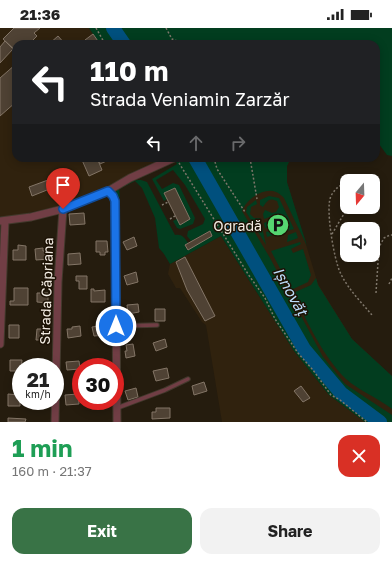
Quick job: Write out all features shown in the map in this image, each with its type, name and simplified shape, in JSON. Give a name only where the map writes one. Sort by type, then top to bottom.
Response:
[{"type":"street","points":[[0,344],[2,221],[31,217],[63,209],[108,191],[130,178],[166,162]]},
{"type":"street","points":[[108,191],[113,196],[115,201],[116,358]]},
{"type":"street","name":"Strada Căpriana","points":[[55,422],[58,282],[63,209]]},
{"type":"street","points":[[117,410],[117,422]]},
{"type":"lane","points":[[116,326],[157,325]]},
{"type":"lane","points":[[124,405],[165,390],[188,379]]},
{"type":"path","points":[[96,28],[103,40]]},
{"type":"path","points":[[166,28],[172,39],[175,40]]},
{"type":"path","points":[[178,162],[248,274],[265,298],[275,319],[298,353],[313,370],[331,395],[340,400],[367,422]]},
{"type":"path","points":[[215,162],[217,169],[245,212]]},
{"type":"path","points":[[251,162],[257,199]]},
{"type":"path","points":[[340,186],[330,196],[329,216],[334,255],[340,272],[351,290],[372,315]]},
{"type":"path","points":[[162,205],[168,202]]},
{"type":"path","points":[[332,234],[344,214]]},
{"type":"path","points":[[170,219],[175,216]]},
{"type":"path","points":[[376,293],[379,247],[384,238],[392,235]]},
{"type":"path","points":[[389,284],[392,278]]},
{"type":"shaded area","points":[[0,28],[89,28],[97,40],[12,40],[12,162],[154,162],[96,193],[63,205],[9,217],[0,216]]},
{"type":"shaded area","points":[[209,162],[289,162],[287,166],[287,182],[318,284],[352,339],[392,376],[392,420],[343,384],[327,366]]},
{"type":"shaded area","points":[[221,236],[294,351],[329,395],[365,422],[222,422],[206,325],[202,322],[180,288],[176,288],[168,274],[170,264]]},
{"type":"green space","points":[[89,28],[392,28],[392,156],[387,155],[380,145],[380,40],[97,40]]},
{"type":"green space","points":[[176,162],[289,162],[287,166],[287,182],[307,246],[284,198],[277,192],[266,191],[256,195],[247,202],[242,211],[270,258],[323,357],[345,384],[392,415],[392,422],[365,422],[329,395],[294,351],[221,236],[170,264],[159,248],[155,218],[142,188],[135,181],[119,189],[120,198],[115,193],[117,190],[135,180],[143,180],[147,182],[175,235],[183,236],[188,243],[185,245],[187,250],[212,236],[209,231],[191,241],[187,236],[188,231],[203,224],[205,219],[185,185],[173,170],[156,180],[162,189],[173,183],[179,185],[195,218],[193,224],[180,229],[177,228],[173,221],[177,219],[180,225],[190,219],[175,188],[164,193],[167,199],[164,201],[152,179],[177,164]]},
{"type":"green space","points":[[269,196],[279,198],[294,229],[267,237],[266,232],[273,230],[274,233],[287,229],[284,219],[271,223],[272,227],[265,228],[264,223],[276,218],[275,215],[264,219],[263,214],[265,210],[272,213],[276,212],[279,207],[277,201],[272,199],[267,201],[263,207],[260,205],[260,200]]},
{"type":"green space","points":[[256,200],[257,204],[251,207],[250,214],[254,218],[260,218],[266,245],[246,212],[247,207]]},
{"type":"green space","points":[[296,232],[298,238],[287,242],[288,235]]},
{"type":"green space","points":[[300,242],[301,244],[291,249],[293,253],[303,249],[311,275],[308,282],[291,290],[271,251]]},
{"type":"green space","points":[[316,278],[318,285],[352,339],[392,376],[392,409],[356,387],[346,379],[337,370],[316,338],[293,293],[311,285]]},
{"type":"building","points":[[14,28],[40,28],[34,33],[37,36],[33,40],[12,40],[12,47],[3,39]]},
{"type":"building","points":[[93,34],[97,40],[85,40]]},
{"type":"building","points":[[58,36],[62,40],[54,40]]},
{"type":"building","points":[[5,41],[12,48],[12,50],[0,63],[0,47]]},
{"type":"building","points":[[12,68],[12,106],[0,116],[0,78]]},
{"type":"building","points":[[83,162],[99,162],[102,170],[89,176]]},
{"type":"building","points":[[48,180],[52,188],[32,196],[29,187]]},
{"type":"building","points":[[175,188],[190,219],[180,225],[164,193]]},
{"type":"building","points":[[84,213],[85,224],[70,225],[69,214]]},
{"type":"building","points":[[210,231],[212,236],[188,250],[185,245]]},
{"type":"building","points":[[134,237],[137,246],[127,250],[123,242]]},
{"type":"building","points":[[96,241],[107,241],[108,252],[105,252],[105,255],[100,255],[100,252],[96,252]]},
{"type":"building","points":[[18,245],[26,246],[26,260],[13,260],[13,250],[18,250]]},
{"type":"building","points":[[43,248],[43,251],[48,251],[49,259],[36,260],[35,249]]},
{"type":"building","points":[[80,253],[81,264],[68,265],[68,254]]},
{"type":"building","points":[[185,257],[215,316],[205,321],[187,290],[176,262]]},
{"type":"building","points":[[136,272],[138,282],[127,285],[124,276]]},
{"type":"building","points":[[76,276],[87,276],[87,289],[79,289],[79,281],[76,281]]},
{"type":"building","points":[[14,288],[28,288],[28,305],[10,305],[10,301],[14,301]]},
{"type":"building","points":[[91,289],[94,289],[94,291],[105,290],[105,302],[91,302]]},
{"type":"building","points":[[37,293],[48,293],[48,303],[37,302]]},
{"type":"building","points":[[138,304],[139,312],[128,314],[127,305]]},
{"type":"building","points":[[155,309],[165,309],[165,321],[155,321]]},
{"type":"building","points":[[9,325],[19,325],[19,338],[9,338]]},
{"type":"building","points":[[105,325],[106,335],[94,336],[92,327]]},
{"type":"building","points":[[80,326],[81,336],[68,338],[67,329]]},
{"type":"building","points":[[37,329],[48,329],[48,340],[36,340]]},
{"type":"building","points":[[165,339],[167,347],[156,351],[153,343]]},
{"type":"building","points":[[133,344],[135,356],[126,358],[126,345]]},
{"type":"building","points":[[10,360],[12,360],[12,371],[10,371]]},
{"type":"building","points":[[66,362],[72,362],[72,370],[67,370]]},
{"type":"building","points":[[167,368],[169,378],[156,381],[153,371]]},
{"type":"building","points":[[204,382],[207,391],[194,395],[192,386]]},
{"type":"building","points":[[301,386],[310,398],[303,402],[294,391]]},
{"type":"building","points":[[136,388],[138,397],[128,400],[125,391]]},
{"type":"building","points":[[8,394],[12,394],[12,406],[8,406]]},
{"type":"building","points":[[72,394],[72,405],[66,405],[65,395]]},
{"type":"building","points":[[156,408],[170,408],[170,418],[152,419],[152,412],[156,412]]},
{"type":"building","points":[[8,418],[26,419],[25,422],[8,422]]},
{"type":"waterway","name":"Ișnovăț","points":[[113,28],[121,40]]},
{"type":"waterway","name":"Ișnovăț","points":[[197,162],[304,349],[341,393],[380,422]]},
{"type":"place","name":"Ogradă","points":[[278,225]]},
{"type":"route","points":[[63,209],[108,191],[113,196],[115,201],[116,326]]}]
